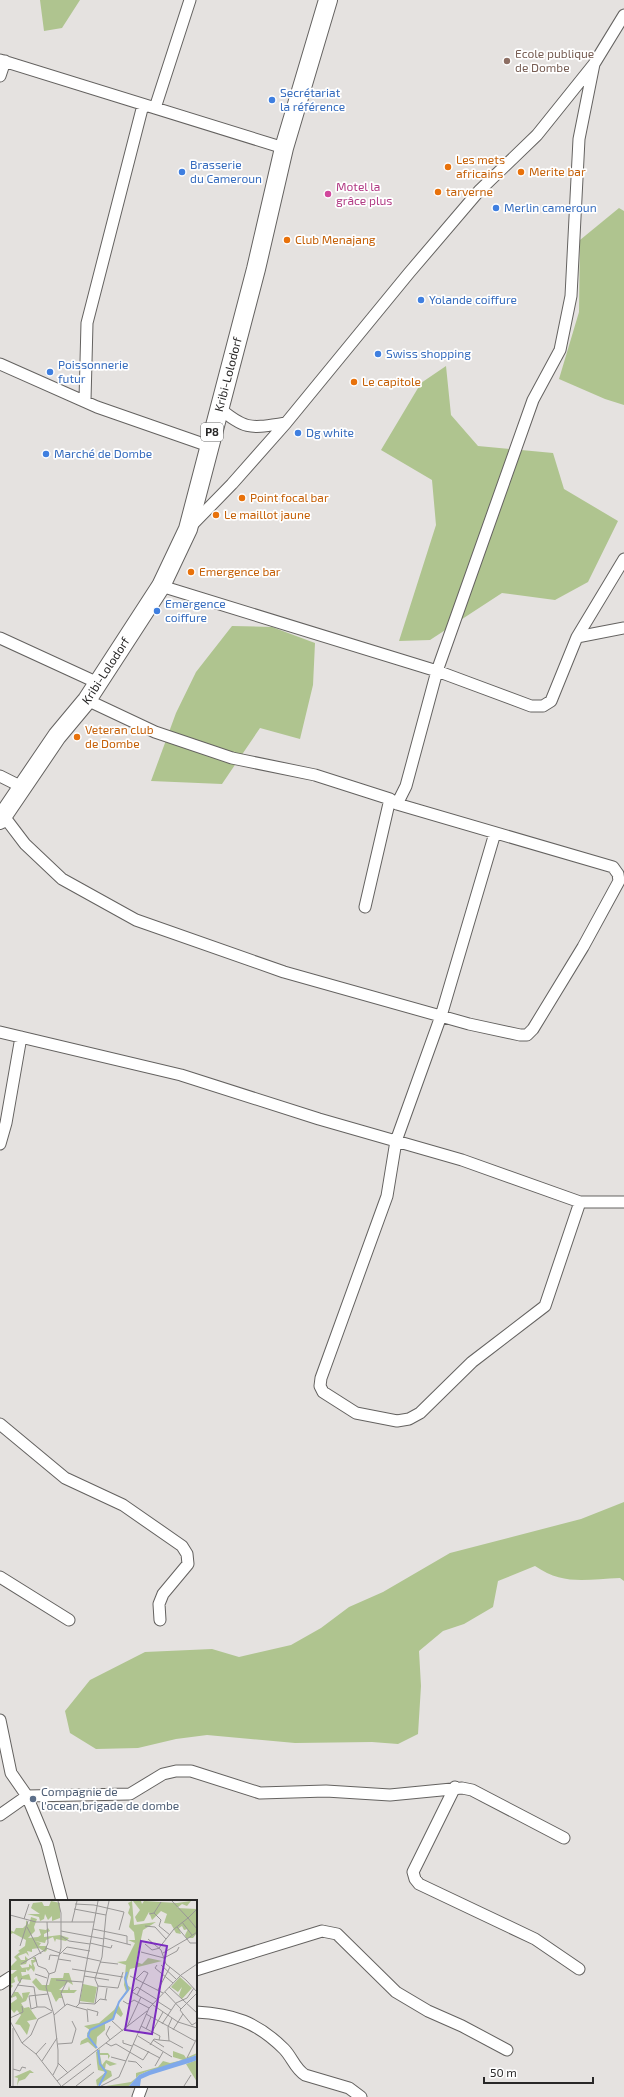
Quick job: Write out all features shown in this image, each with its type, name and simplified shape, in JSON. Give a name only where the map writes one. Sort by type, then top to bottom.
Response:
[{"type":"main road","name":"Kribi-Lolodorf","points":[[2,818],[57,736],[87,700],[161,586],[188,529],[218,408],[256,269],[284,148],[328,0]]},
{"type":"street","points":[[155,108],[190,0]]},
{"type":"street","points":[[188,529],[232,484],[286,423],[409,273],[479,191],[537,136],[594,64],[624,15]]},
{"type":"street","points":[[0,76],[3,60],[284,148]]},
{"type":"street","points":[[365,907],[393,802],[406,786],[437,671],[533,400],[560,350],[571,296],[579,139],[594,64]]},
{"type":"street","points":[[85,400],[87,323],[143,105]]},
{"type":"street","points":[[0,364],[85,400],[97,407],[209,446]]},
{"type":"street","points":[[218,408],[234,421],[244,426],[256,427],[286,423]]},
{"type":"street","points":[[161,586],[437,671],[531,706],[543,706],[551,701],[577,637],[624,560]]},
{"type":"street","points":[[577,637],[624,628]]},
{"type":"street","points":[[0,638],[98,683]]},
{"type":"street","points":[[2,818],[25,844],[62,879],[136,920],[284,972],[441,1016],[520,1035],[527,1035],[533,1030],[583,947],[619,881],[618,874],[614,867],[393,802],[315,775],[232,758],[155,732],[87,700]]},
{"type":"street","points":[[0,776],[22,787]]},
{"type":"street","points":[[495,833],[441,1016],[396,1141],[387,1196],[321,1378],[320,1386],[323,1392],[356,1413],[397,1421],[409,1419],[420,1413],[472,1362],[544,1306],[580,1202]]},
{"type":"street","points":[[0,1032],[181,1075],[462,1160],[580,1202],[624,1202]]},
{"type":"street","points":[[0,1144],[6,1123],[21,1037]]},
{"type":"street","points":[[0,1424],[65,1478],[124,1506],[182,1546],[187,1554],[188,1564],[164,1594],[159,1604],[160,1620]]},
{"type":"street","points":[[0,1577],[69,1620]]},
{"type":"street","points":[[0,1720],[11,1774],[27,1796],[47,1844],[62,1900]]},
{"type":"street","points":[[0,1815],[27,1796],[130,1794],[163,1774],[176,1771],[191,1771],[260,1794],[326,1791],[390,1795],[455,1787],[472,1790],[564,1838]]},
{"type":"street","points":[[455,1787],[413,1872],[415,1880],[419,1884],[535,1939],[579,1969]]},
{"type":"street","points":[[197,1970],[322,1931],[337,1934],[396,1992],[428,2012],[462,2026],[507,2050]]},
{"type":"street","points":[[0,1984],[10,1977]]},
{"type":"street","points":[[197,2012],[222,2013],[248,2023],[268,2034],[285,2050],[300,2072],[305,2075],[349,2088],[361,2097]]},
{"type":"street","points":[[138,2097],[142,2087]]},
{"type":"green space","points":[[40,0],[80,0],[62,28],[44,31]]},
{"type":"green space","points":[[619,208],[624,211],[624,405],[605,399],[559,379],[579,312],[580,240]]},
{"type":"green space","points":[[446,366],[451,415],[478,446],[553,453],[564,489],[618,521],[588,582],[555,600],[502,593],[430,640],[399,641],[436,525],[432,480],[381,450],[421,383]]},
{"type":"green space","points":[[232,626],[272,627],[315,643],[313,685],[300,739],[260,728],[222,784],[151,781],[176,713],[196,672]]},
{"type":"green space","points":[[624,1502],[624,1581],[620,1578],[586,1580],[566,1579],[546,1572],[535,1566],[498,1581],[493,1607],[464,1624],[443,1631],[419,1651],[421,1686],[418,1734],[398,1744],[372,1742],[295,1743],[207,1735],[176,1739],[138,1748],[96,1749],[70,1733],[65,1711],[90,1680],[145,1652],[212,1649],[239,1657],[291,1645],[321,1628],[349,1607],[383,1592],[450,1553],[581,1519]]},
{"type":"place","name":"Ecole publique de Dombe","points":[[507,61]]},
{"type":"place","name":"Secrétariat la référence","points":[[272,100]]},
{"type":"place","name":"Les mets africains","points":[[448,167]]},
{"type":"place","name":"Brasserie du Cameroun","points":[[182,172]]},
{"type":"place","name":"Merite bar","points":[[521,172]]},
{"type":"place","name":"tarverne","points":[[438,192]]},
{"type":"place","name":"Motel la grâce plus","points":[[328,194]]},
{"type":"place","name":"Merlin cameroun","points":[[496,208]]},
{"type":"place","name":"Club Menajang","points":[[287,240]]},
{"type":"place","name":"Yolande coiffure","points":[[421,300]]},
{"type":"place","name":"Swiss shopping","points":[[378,354]]},
{"type":"place","name":"Poissonnerie futur","points":[[50,372]]},
{"type":"place","name":"Le capitole","points":[[354,382]]},
{"type":"place","name":"Dg white","points":[[298,433]]},
{"type":"place","name":"Marché de Dombe","points":[[46,454]]},
{"type":"place","name":"Point focal bar","points":[[242,498]]},
{"type":"place","name":"Le maillot jaune","points":[[216,515]]},
{"type":"place","name":"Emergence bar","points":[[191,572]]},
{"type":"place","name":"Emergence coiffure","points":[[157,611]]},
{"type":"place","name":"Veteran club de Dombe","points":[[77,737]]},
{"type":"place","name":"Compagnie de l'ocean,brigade de dombe","points":[[33,1799]]}]
